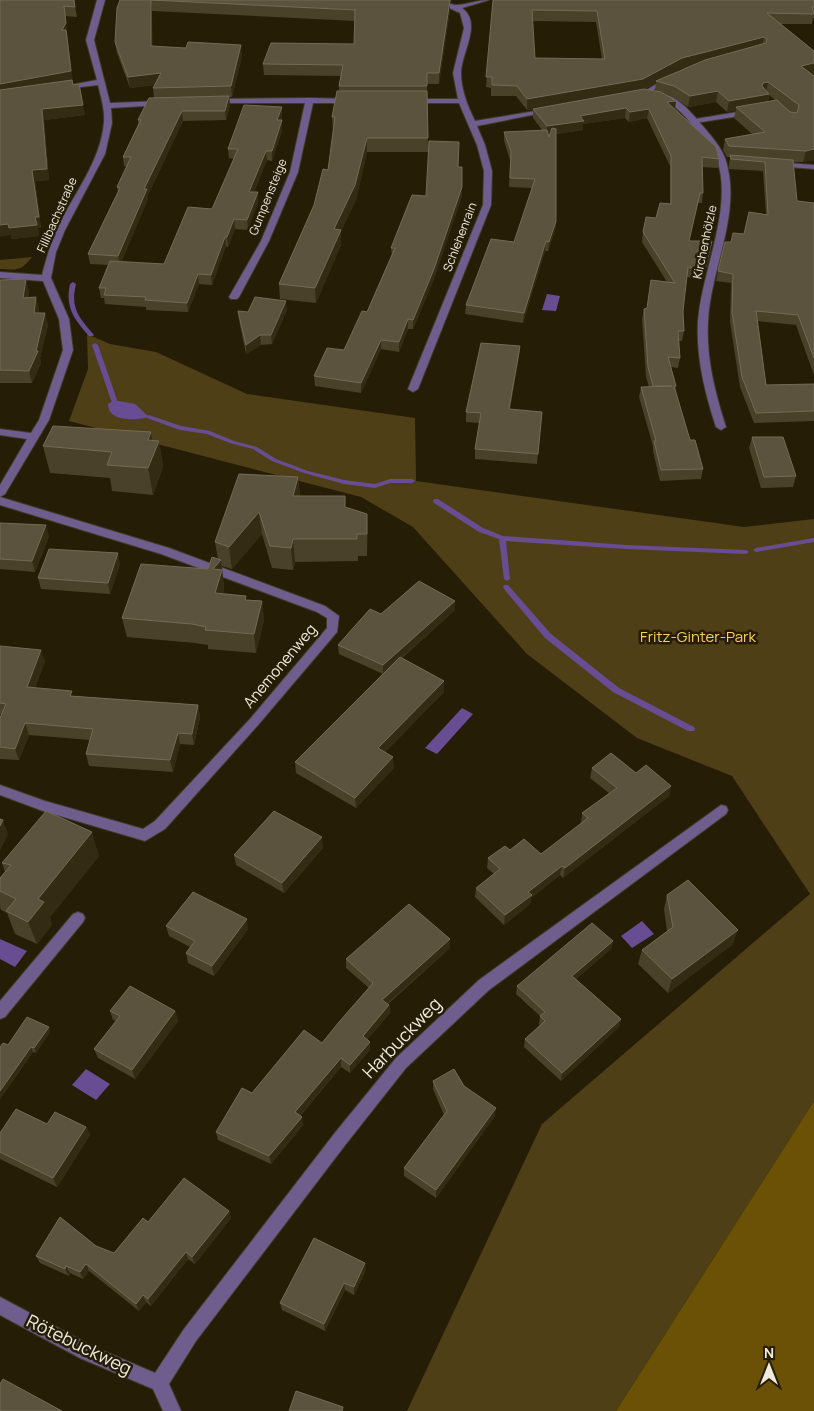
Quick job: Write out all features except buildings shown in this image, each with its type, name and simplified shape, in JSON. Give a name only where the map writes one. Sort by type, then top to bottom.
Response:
[{"type":"street","name":"Fillibachstraße","points":[[46,278],[52,252],[61,230],[101,154],[108,123],[108,106],[90,40],[100,0]]},
{"type":"street","points":[[436,0],[456,7],[485,0]]},
{"type":"street","name":"Schlehenrain","points":[[413,389],[487,205],[488,171],[473,124],[462,101],[457,73],[468,28],[463,12],[456,7]]},
{"type":"street","points":[[55,89],[100,82]]},
{"type":"street","name":"Kirchenhölzle","points":[[638,95],[661,95],[673,100],[695,121],[726,160],[726,203],[709,276],[703,323],[708,388],[721,427]]},
{"type":"street","name":"Gumpensteige","points":[[234,297],[264,240],[294,172],[310,100]]},
{"type":"street","points":[[202,101],[358,100]]},
{"type":"street","points":[[405,101],[462,101]]},
{"type":"street","points":[[108,106],[174,102]]},
{"type":"street","points":[[473,124],[558,109]]},
{"type":"street","points":[[0,275],[46,278],[64,319],[68,350],[44,420],[0,494]]},
{"type":"street","points":[[0,432],[33,437]]},
{"type":"street","name":"Anemonenweg","points":[[0,501],[165,551],[312,606],[333,616],[333,628],[254,722],[160,825],[145,835],[43,806],[0,790]]},
{"type":"street","name":"Harbuckweg","points":[[159,1383],[190,1335],[340,1138],[400,1063],[484,985],[721,810]]},
{"type":"street","points":[[0,1012],[78,918]]},
{"type":"street","name":"Rötebuckweg","points":[[0,1306],[86,1352],[159,1383]]},
{"type":"street","points":[[159,1383],[172,1411]]},
{"type":"lane","points":[[638,95],[675,76]]},
{"type":"lane","points":[[695,121],[759,110]]},
{"type":"lane","points":[[768,163],[814,167]]},
{"type":"green space","points":[[32,257],[19,269],[0,269],[0,260]]},
{"type":"green space","name":"Fritz-Ginter-Park","points":[[87,334],[110,344],[156,352],[247,394],[415,418],[416,481],[744,527],[814,519],[814,1101],[616,1411],[407,1411],[542,1124],[810,894],[732,776],[637,738],[527,654],[413,527],[361,497],[69,421],[88,369]]},
{"type":"shaded area","points":[[547,294],[560,296],[556,311],[542,310]]},
{"type":"shaded area","points":[[114,400],[135,404],[149,417],[124,419],[118,417],[109,410],[108,404]]},
{"type":"shaded area","points":[[462,708],[473,714],[437,754],[425,748]]},
{"type":"shaded area","points":[[642,921],[654,934],[632,948],[621,936]]},
{"type":"shaded area","points":[[0,939],[27,951],[15,967],[0,959]]},
{"type":"shaded area","points":[[86,1069],[110,1084],[96,1100],[72,1085]]},
{"type":"shaded area","points":[[814,1101],[814,1411],[616,1411]]},
{"type":"waterway","points":[[73,284],[71,300],[74,312],[91,335]]},
{"type":"waterway","points":[[95,345],[114,400]]},
{"type":"waterway","points":[[149,417],[180,428],[208,432],[232,442],[255,448],[274,460],[306,472],[344,482],[375,486],[390,481],[412,481]]},
{"type":"waterway","points":[[436,501],[481,530],[502,538]]},
{"type":"waterway","points":[[502,538],[626,547],[746,552]]},
{"type":"waterway","points":[[502,538],[507,579]]},
{"type":"waterway","points":[[756,550],[814,540]]},
{"type":"waterway","points":[[506,587],[548,636],[616,690],[691,729]]}]
